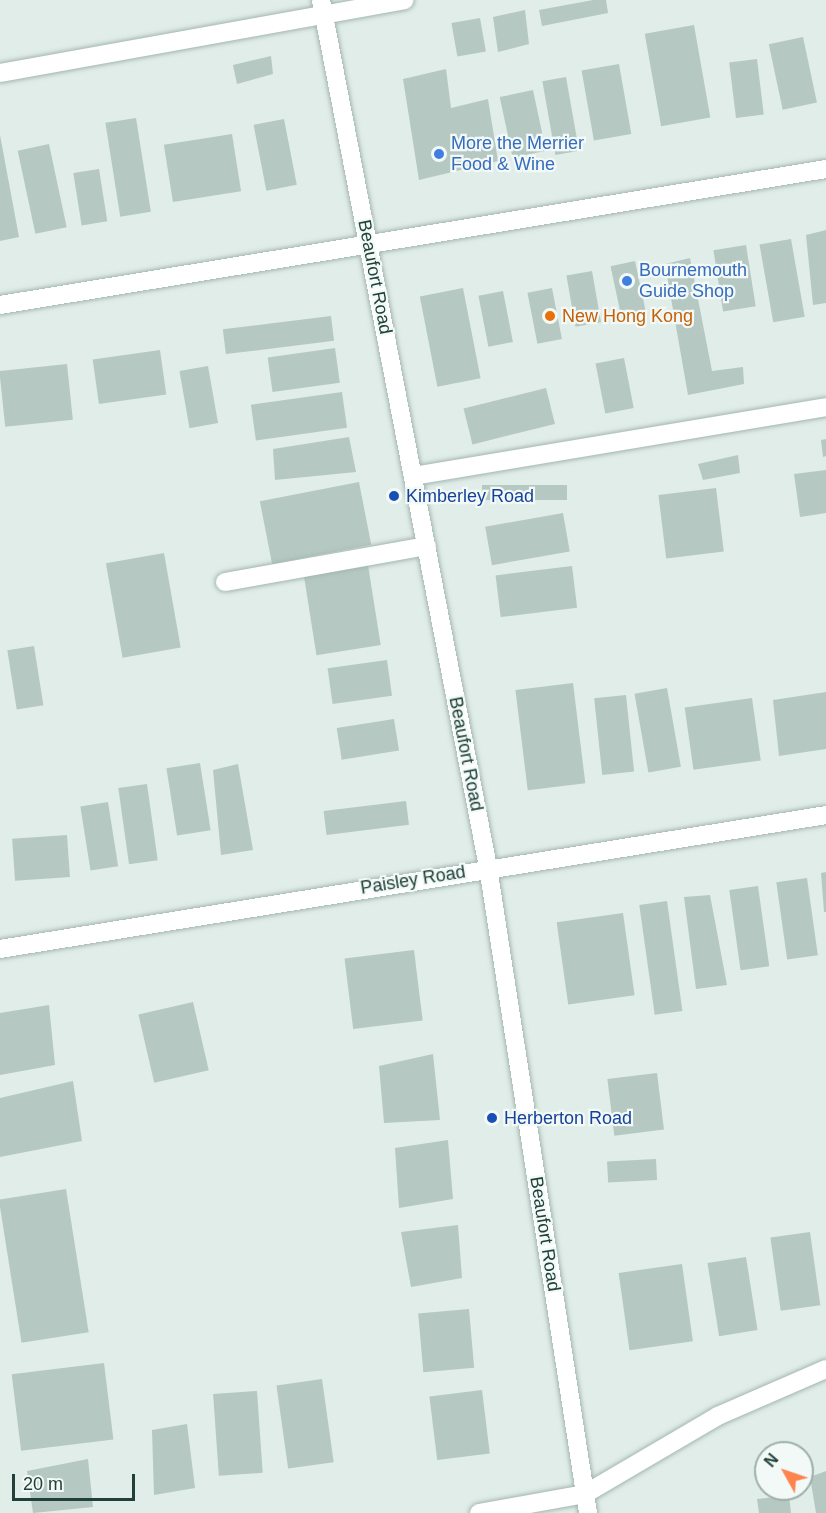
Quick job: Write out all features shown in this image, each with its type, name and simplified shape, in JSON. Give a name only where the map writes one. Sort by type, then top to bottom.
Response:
[{"type":"street","points":[[0,73],[322,7],[404,0]]},
{"type":"street","name":"Beaufort Road","points":[[322,7],[488,867],[588,1513]]},
{"type":"street","points":[[0,305],[826,169]]},
{"type":"street","points":[[414,476],[826,407]]},
{"type":"street","points":[[225,582],[427,546]]},
{"type":"street","name":"Paisley Road","points":[[0,949],[488,867],[826,815]]},
{"type":"street","points":[[479,1513],[585,1494],[718,1416],[826,1369]]},
{"type":"building","points":[[593,0],[606,0],[608,13],[542,26],[539,10]]},
{"type":"building","points":[[525,10],[529,44],[498,52],[493,17]]},
{"type":"building","points":[[480,18],[486,51],[457,57],[451,23]]},
{"type":"building","points":[[694,25],[710,118],[661,126],[645,34]]},
{"type":"building","points":[[803,37],[817,103],[783,110],[769,44]]},
{"type":"building","points":[[271,56],[273,74],[237,84],[233,65]]},
{"type":"building","points":[[757,59],[764,115],[736,118],[729,62]]},
{"type":"building","points":[[619,64],[631,134],[594,141],[582,71]]},
{"type":"building","points":[[446,69],[451,108],[488,99],[498,161],[419,180],[403,79]]},
{"type":"building","points":[[566,77],[579,151],[555,155],[542,81]]},
{"type":"building","points":[[533,90],[546,151],[513,158],[500,97]]},
{"type":"building","points":[[136,118],[151,212],[120,217],[105,123]]},
{"type":"building","points":[[284,119],[297,185],[266,191],[254,125]]},
{"type":"building","points":[[232,134],[241,191],[173,202],[164,145]]},
{"type":"building","points":[[0,135],[19,237],[0,241]]},
{"type":"building","points":[[49,144],[67,227],[35,234],[18,151]]},
{"type":"building","points":[[99,169],[107,221],[82,225],[73,173]]},
{"type":"building","points":[[826,230],[826,303],[813,305],[806,235]]},
{"type":"building","points":[[791,239],[805,317],[773,322],[759,245]]},
{"type":"building","points":[[746,245],[756,306],[723,311],[713,250]]},
{"type":"building","points":[[690,258],[712,371],[743,367],[744,384],[688,395],[665,264]]},
{"type":"building","points":[[635,261],[646,312],[621,317],[611,266]]},
{"type":"building","points":[[592,271],[601,322],[575,327],[566,276]]},
{"type":"building","points":[[463,288],[481,378],[437,387],[420,296]]},
{"type":"building","points":[[552,288],[562,339],[537,344],[527,293]]},
{"type":"building","points":[[503,291],[513,342],[488,347],[478,296]]},
{"type":"building","points":[[331,316],[334,341],[226,354],[223,329]]},
{"type":"building","points":[[335,348],[340,383],[273,392],[268,357]]},
{"type":"building","points":[[160,350],[166,395],[99,404],[93,359]]},
{"type":"building","points":[[624,358],[634,408],[605,414],[596,364]]},
{"type":"building","points":[[67,364],[73,420],[5,427],[0,371]]},
{"type":"building","points":[[208,366],[218,423],[190,428],[179,371]]},
{"type":"building","points":[[546,388],[555,424],[472,444],[464,409]]},
{"type":"building","points":[[342,392],[347,428],[256,440],[251,405]]},
{"type":"building","points":[[349,437],[356,472],[275,480],[273,449]]},
{"type":"building","points":[[826,439],[826,456],[823,457],[821,440]]},
{"type":"building","points":[[738,455],[740,473],[703,480],[698,464]]},
{"type":"building","points":[[826,470],[826,513],[800,517],[794,474]]},
{"type":"building","points":[[359,482],[371,545],[272,564],[260,501]]},
{"type":"building","points":[[482,485],[567,485],[567,500],[482,500]]},
{"type":"building","points":[[716,488],[724,552],[666,559],[658,495]]},
{"type":"building","points":[[563,513],[570,551],[492,565],[485,527]]},
{"type":"building","points":[[164,553],[181,648],[123,658],[106,563]]},
{"type":"building","points":[[368,565],[381,645],[316,655],[304,575]]},
{"type":"building","points":[[572,566],[577,608],[501,617],[496,575]]},
{"type":"building","points":[[34,646],[43,705],[17,709],[7,650]]},
{"type":"building","points":[[387,660],[392,696],[333,704],[328,668]]},
{"type":"building","points":[[573,683],[585,783],[528,790],[515,690]]},
{"type":"building","points":[[667,688],[681,767],[648,773],[635,694]]},
{"type":"building","points":[[826,692],[826,749],[779,756],[773,700]]},
{"type":"building","points":[[626,695],[634,772],[602,775],[594,698]]},
{"type":"building","points":[[752,698],[761,760],[693,770],[685,707]]},
{"type":"building","points":[[394,719],[399,751],[342,760],[337,728]]},
{"type":"building","points":[[200,763],[211,830],[177,835],[166,768]]},
{"type":"building","points":[[238,764],[253,850],[221,855],[213,770]]},
{"type":"building","points":[[147,784],[158,860],[129,864],[118,788]]},
{"type":"building","points":[[406,801],[409,825],[327,835],[324,811]]},
{"type":"building","points":[[108,802],[118,866],[91,871],[80,806]]},
{"type":"building","points":[[67,835],[70,877],[15,881],[12,839]]},
{"type":"building","points":[[826,872],[826,912],[824,912],[821,873]]},
{"type":"building","points":[[807,878],[818,955],[787,960],[776,882]]},
{"type":"building","points":[[758,886],[769,966],[741,970],[729,890]]},
{"type":"building","points":[[710,895],[727,985],[696,989],[684,897]]},
{"type":"building","points":[[667,901],[682,1011],[655,1015],[639,905]]},
{"type":"building","points":[[623,913],[635,995],[568,1005],[557,922]]},
{"type":"building","points":[[414,950],[423,1020],[353,1029],[345,959]]},
{"type":"building","points":[[193,1002],[209,1070],[154,1083],[138,1015]]},
{"type":"building","points":[[49,1005],[55,1065],[0,1075],[0,1013]]},
{"type":"building","points":[[433,1054],[440,1120],[384,1123],[379,1066]]},
{"type":"building","points":[[657,1073],[664,1130],[614,1136],[607,1079]]},
{"type":"building","points":[[73,1081],[82,1141],[0,1157],[0,1098]]},
{"type":"building","points":[[448,1140],[453,1199],[399,1208],[395,1148]]},
{"type":"building","points":[[656,1159],[657,1180],[608,1183],[607,1162]]},
{"type":"building","points":[[66,1189],[89,1332],[22,1343],[0,1199]]},
{"type":"building","points":[[458,1225],[462,1278],[411,1287],[401,1232]]},
{"type":"building","points":[[810,1232],[820,1305],[781,1311],[770,1238]]},
{"type":"building","points":[[746,1257],[758,1330],[719,1336],[707,1263]]},
{"type":"building","points":[[682,1264],[693,1341],[629,1350],[619,1273]]},
{"type":"building","points":[[469,1309],[474,1368],[423,1372],[418,1313]]},
{"type":"building","points":[[104,1363],[113,1439],[21,1451],[12,1374]]},
{"type":"building","points":[[322,1379],[334,1462],[288,1469],[276,1385]]},
{"type":"building","points":[[482,1390],[490,1454],[437,1460],[429,1396]]},
{"type":"building","points":[[257,1391],[263,1473],[219,1476],[213,1394]]},
{"type":"building","points":[[187,1424],[195,1488],[154,1495],[152,1430]]},
{"type":"building","points":[[88,1459],[93,1507],[33,1513],[27,1471]]},
{"type":"building","points":[[826,1471],[826,1513],[816,1513],[814,1476]]},
{"type":"building","points":[[757,1501],[790,1501],[791,1513],[759,1513]]},
{"type":"place","name":"More the Merrier Food & Wine","points":[[439,154]]},
{"type":"place","name":"Bournemouth Guide Shop","points":[[627,281]]},
{"type":"place","name":"New Hong Kong","points":[[550,316]]},
{"type":"place","name":"Kimberley Road","points":[[394,496]]},
{"type":"place","name":"Herberton Road","points":[[492,1118]]}]
